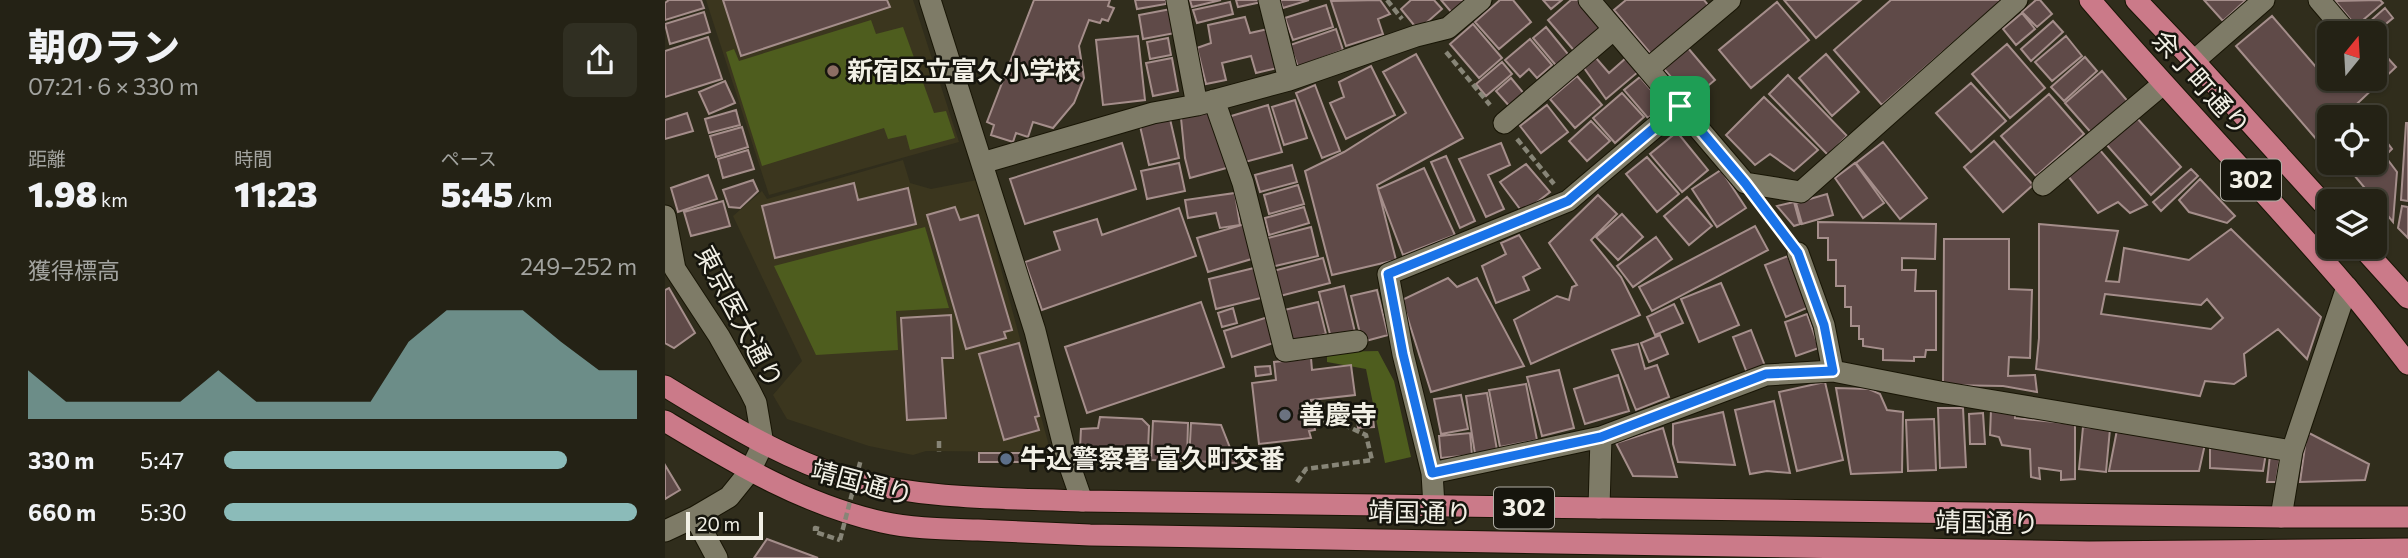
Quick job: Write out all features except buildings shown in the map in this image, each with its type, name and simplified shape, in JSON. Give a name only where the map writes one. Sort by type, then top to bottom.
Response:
[{"type":"main road","name":"余丁町通り","points":[[2090,0],[2347,287],[2408,364]]},
{"type":"main road","name":"余丁町通り","points":[[2136,0],[2195,61],[2317,197]]},
{"type":"main road","points":[[2373,259],[2408,298]]},
{"type":"main road","name":"靖国通り","points":[[665,386],[763,444],[818,468],[850,479],[930,494],[1082,501],[2408,517]]},
{"type":"main road","name":"靖国通り","points":[[665,421],[798,496],[840,511],[884,522],[930,528],[1560,551],[2089,555],[2408,549]]},
{"type":"street","points":[[930,0],[1035,331],[1066,455],[1082,501]]},
{"type":"street","points":[[1177,0],[1206,103],[1243,183],[1285,351],[1357,341]]},
{"type":"street","points":[[1269,0],[1289,80]]},
{"type":"street","points":[[982,163],[1153,113],[1206,103],[1289,80],[1416,36],[1448,28],[1481,0]]},
{"type":"street","points":[[1589,0],[1745,183],[1801,192],[2017,0]]},
{"type":"street","points":[[1648,69],[1730,0]]},
{"type":"street","points":[[2195,61],[2264,0]]},
{"type":"street","points":[[2319,0],[2337,21]]},
{"type":"street","points":[[1504,123],[1614,29]]},
{"type":"street","points":[[2043,185],[2164,84]]},
{"type":"street","points":[[1434,506],[1432,473],[1403,354],[1388,274],[1568,201],[1680,106]]},
{"type":"street","name":"東京医大通り","points":[[665,216],[675,269],[719,336],[750,391],[756,403],[763,444]]},
{"type":"street","points":[[1798,253],[1824,325],[1833,371]]},
{"type":"street","points":[[2281,517],[2293,451],[2347,287]]},
{"type":"street","points":[[1432,473],[1601,437],[1766,374],[1833,371],[1940,392],[2293,451]]},
{"type":"street","points":[[1599,508],[1601,437]]},
{"type":"street","points":[[665,531],[729,497],[750,471],[763,444]]},
{"type":"street","points":[[695,517],[717,558]]},
{"type":"path","points":[[1745,183],[1798,253]]},
{"type":"path","points":[[1296,483],[1306,469],[1372,460],[1366,435],[1336,421],[1317,423]]},
{"type":"path","points":[[939,441],[939,452]]},
{"type":"path","points":[[835,531],[814,530],[840,540],[861,459]]},
{"type":"shaded area","name":"新宿区立富久小学校","points":[[706,0],[913,0],[959,142],[769,195]]},
{"type":"shaded area","points":[[903,160],[910,183],[931,189],[977,180],[1049,446],[1044,452],[926,451],[913,455],[869,446],[787,419],[773,395],[802,361],[733,216],[762,191],[767,199]]},
{"type":"green space","points":[[871,20],[876,34],[903,27],[934,113],[946,111],[955,138],[910,150],[906,135],[888,139],[884,128],[762,166],[726,52],[734,49],[739,61]]},
{"type":"green space","points":[[925,227],[949,308],[896,311],[898,350],[816,355],[774,266]]},
{"type":"green space","points":[[1378,351],[1394,381],[1411,457],[1385,463],[1366,369],[1327,362],[1327,352]]},
{"type":"place","name":"新宿区立富久小学校","points":[[833,71]]},
{"type":"place","name":"善慶寺","points":[[1285,415]]},
{"type":"place","name":"牛込警察署 富久町交番","points":[[1006,459]]},
{"type":"route","points":[[1680,106],[1745,183],[1798,253],[1824,325],[1833,371],[1766,374],[1601,437],[1432,473],[1403,354],[1388,274],[1568,201],[1680,106]]}]
